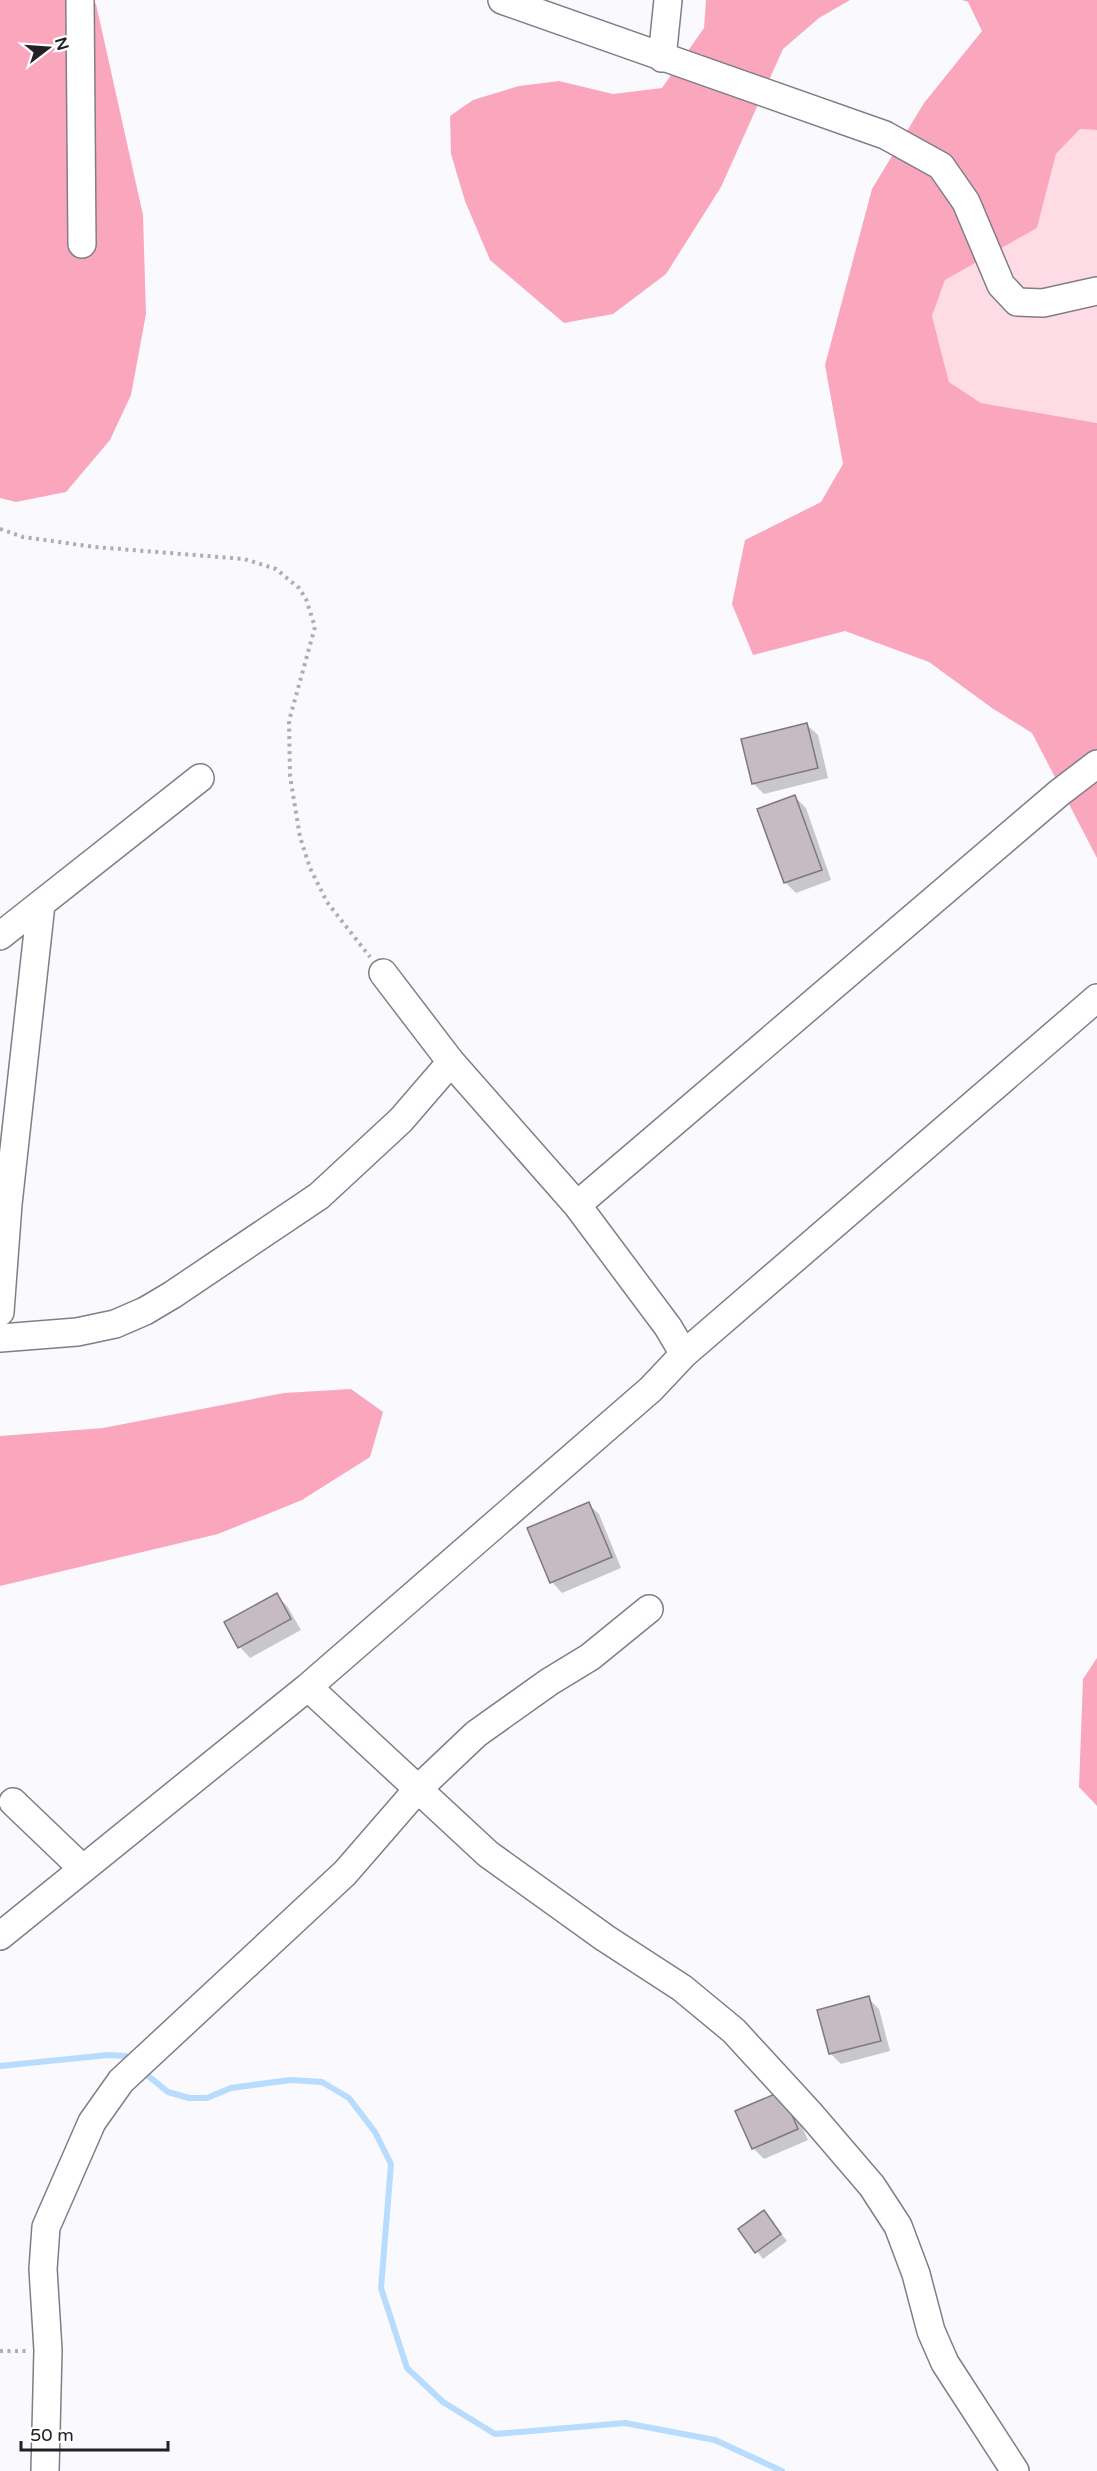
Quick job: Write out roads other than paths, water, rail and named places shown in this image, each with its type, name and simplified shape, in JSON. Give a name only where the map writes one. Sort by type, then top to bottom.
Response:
[{"type":"street","points":[[80,0],[82,244]]},
{"type":"street","points":[[502,0],[885,135],[941,166],[966,202],[1000,285],[1017,302],[1043,303],[1097,291]]},
{"type":"street","points":[[662,58],[668,0]]},
{"type":"street","points":[[577,1204],[1059,793],[1097,764]]},
{"type":"street","points":[[0,936],[200,778]]},
{"type":"street","points":[[0,1312],[8,1204],[41,904]]},
{"type":"street","points":[[383,973],[451,1062],[577,1204],[668,1327],[684,1354]]},
{"type":"street","points":[[0,1936],[308,1687],[651,1389],[684,1354],[1097,998]]},
{"type":"street","points":[[0,1338],[77,1332],[115,1324],[145,1311],[172,1295],[319,1197],[401,1120],[451,1062]]},
{"type":"street","points":[[45,2471],[48,2350],[43,2269],[46,2227],[92,2122],[121,2081],[345,1873],[417,1790],[476,1734],[549,1682],[590,1657],[649,1609]]},
{"type":"street","points":[[308,1687],[488,1854],[605,1938],[682,1988],[725,2024],[812,2116],[872,2186],[898,2226],[916,2274],[931,2331],[945,2363],[1015,2471]]},
{"type":"street","points":[[13,1802],[83,1869]]},
{"type":"waterway","points":[[0,2066],[108,2055],[126,2056],[131,2061]]},
{"type":"waterway","points":[[141,2070],[168,2092],[189,2098],[207,2098],[231,2088],[290,2080],[322,2082],[349,2098],[375,2132],[391,2164],[381,2288],[407,2368],[443,2402],[495,2434],[625,2423],[715,2440],[782,2471]]}]
